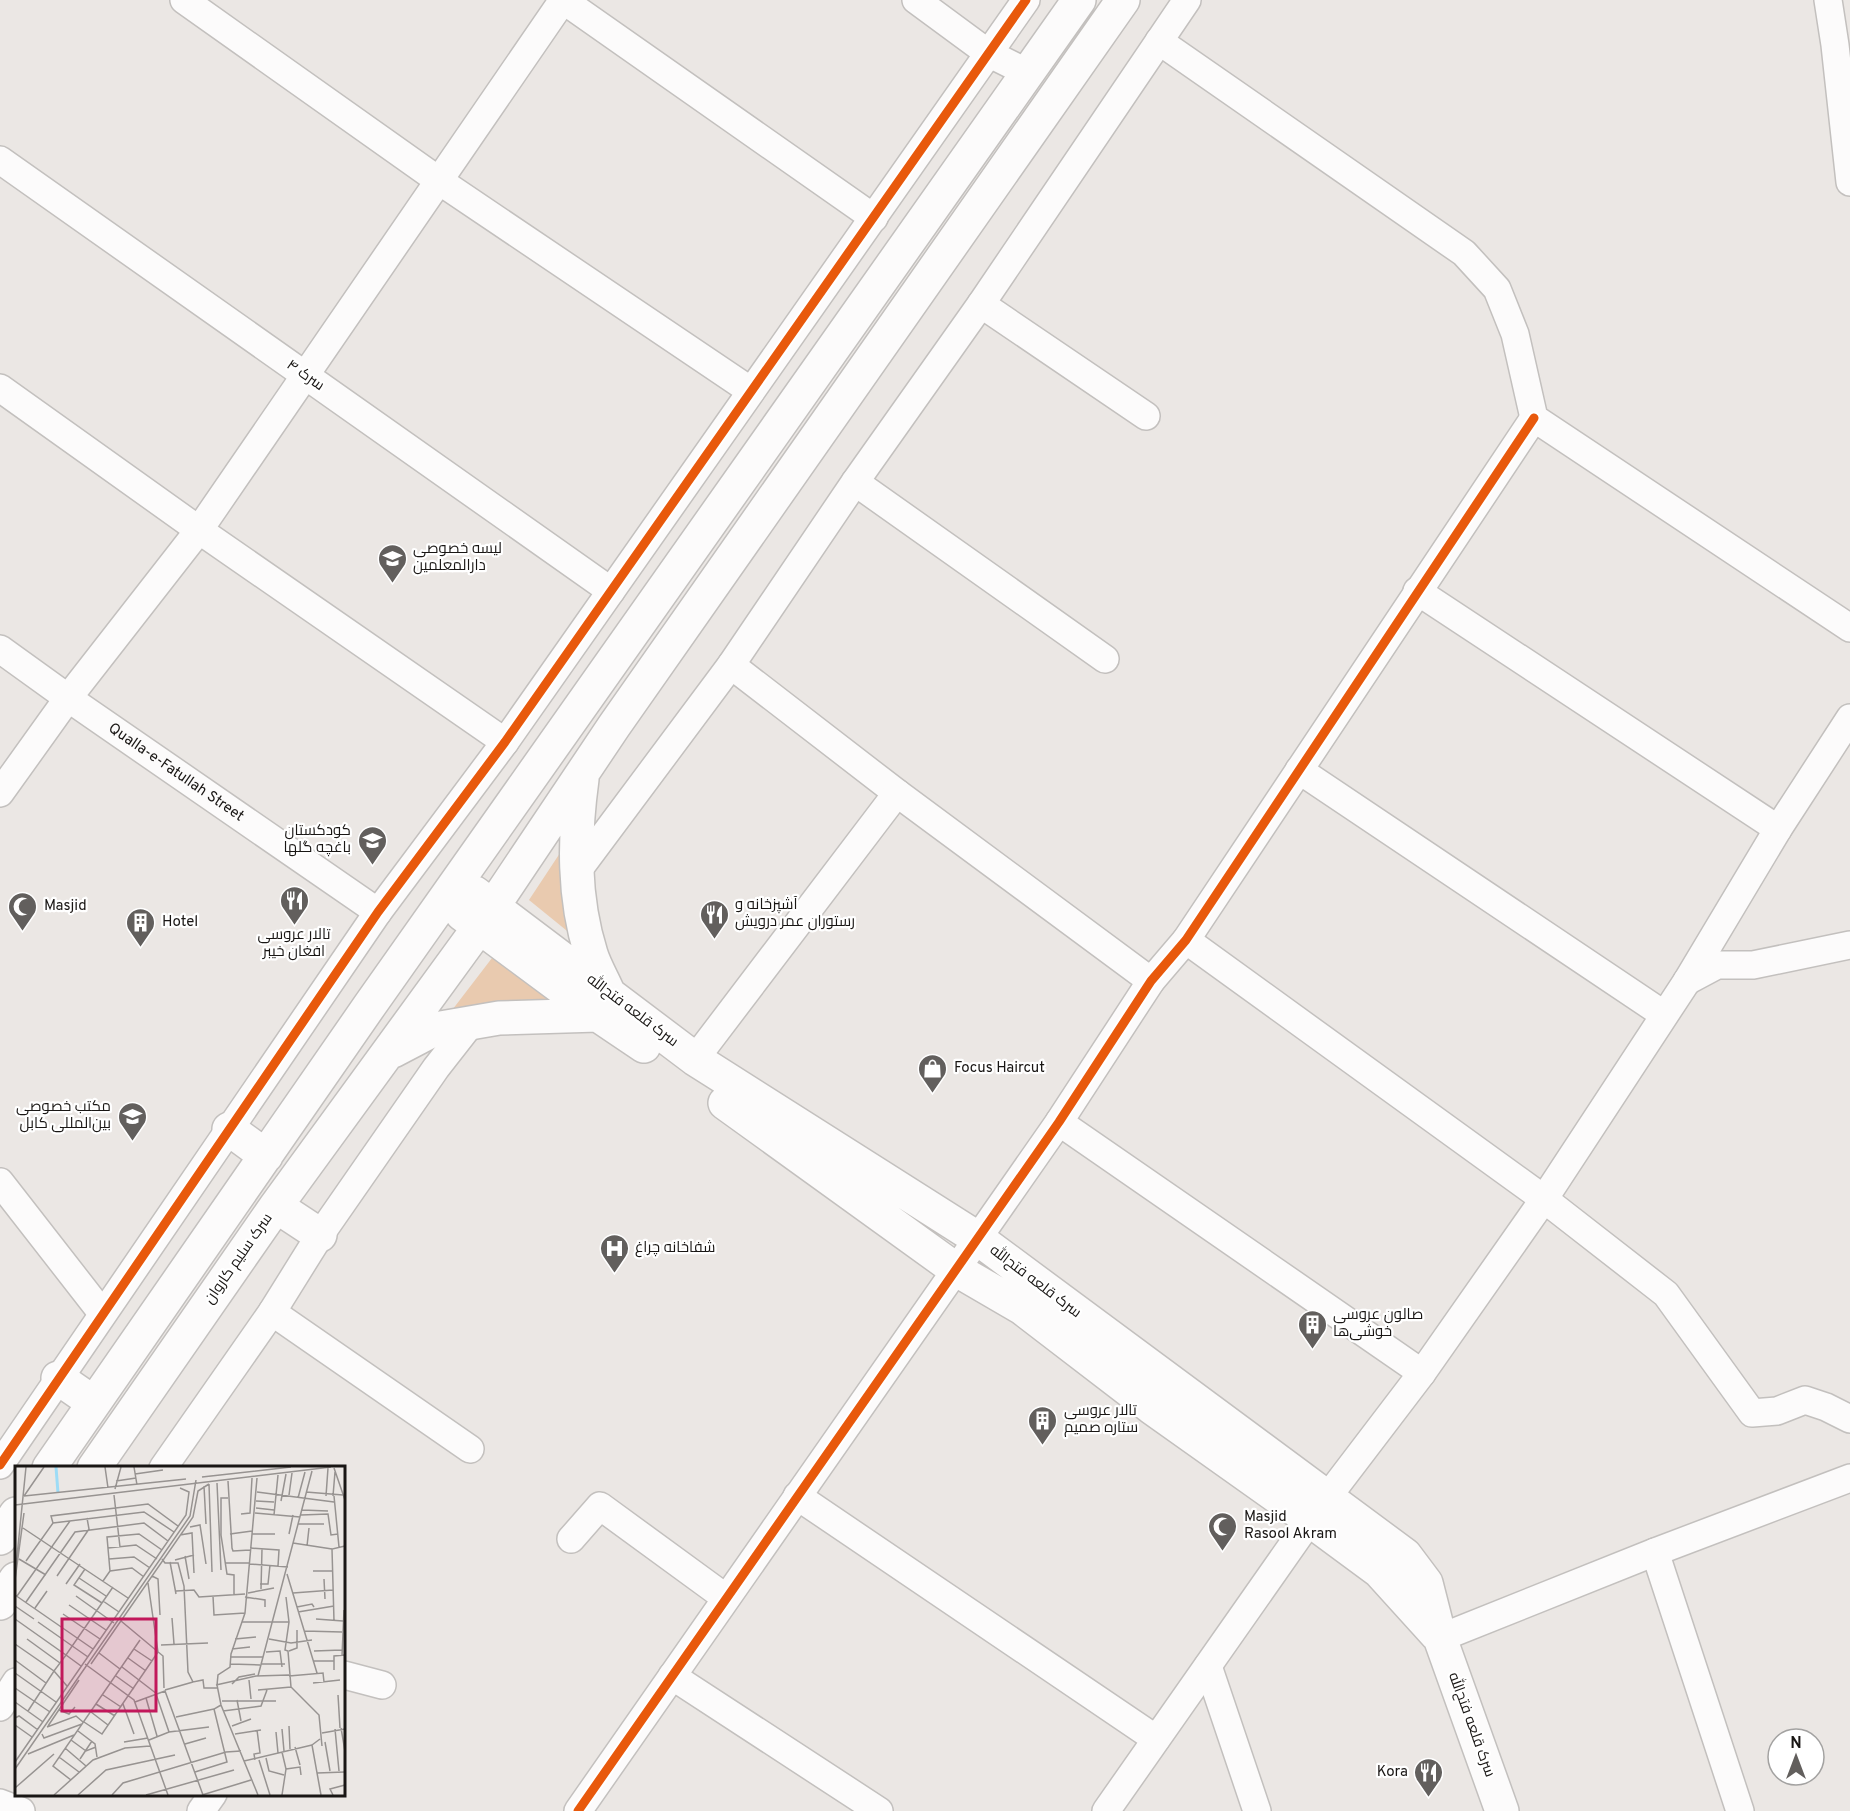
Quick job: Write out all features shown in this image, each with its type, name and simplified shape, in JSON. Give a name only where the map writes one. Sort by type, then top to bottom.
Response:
[{"type":"main road","points":[[50,1466],[451,891],[1079,0]]},
{"type":"main road","name":"سرک سلیم کاروان","points":[[95,1466],[276,1206],[487,916],[583,773],[1123,0]]},
{"type":"main road","points":[[388,1053],[435,1029],[604,1004],[591,956],[576,873],[576,820],[583,773]]},
{"type":"main road","name":"سرک قلعه فتح‌الله","points":[[451,891],[604,1004],[684,1073],[955,1269],[1022,1308],[1151,1407],[1318,1509],[1405,1555],[1426,1582],[1440,1638],[1502,1811]]},
{"type":"main road","name":"سرک قلعه فتح‌الله","points":[[604,1004],[695,1059],[976,1238],[1318,1509]]},
{"type":"main road","points":[[229,1129],[266,1156]]},
{"type":"main road","points":[[276,1206],[320,1235]]},
{"type":"main road","points":[[58,1378],[94,1403]]},
{"type":"main road","points":[[0,1538],[15,1516]]},
{"type":"main road","points":[[0,1603],[15,1580]]},
{"type":"street","points":[[184,0],[438,180],[751,391]]},
{"type":"street","points":[[0,792],[68,698],[199,530],[563,0],[874,218]]},
{"type":"street","points":[[916,0],[988,53],[1028,73]]},
{"type":"street","points":[[0,1465],[378,912],[505,742],[1026,0]]},
{"type":"street","points":[[576,873],[731,665],[855,482],[981,304],[1187,0]]},
{"type":"street","points":[[1828,0],[1850,182]]},
{"type":"street","points":[[1159,41],[1464,253],[1497,289],[1515,334],[1534,418],[1850,628]]},
{"type":"street","name":"سرک ۴","points":[[0,160],[611,591]]},
{"type":"street","points":[[981,304],[1146,416]]},
{"type":"street","points":[[0,388],[199,530],[505,742]]},
{"type":"street","points":[[578,1811],[1059,1122],[1151,981],[1186,940],[1534,418]]},
{"type":"street","points":[[855,482],[1105,659]]},
{"type":"street","points":[[1417,591],[1778,829]]},
{"type":"street","name":"Qualla-e-Fatullah Street","points":[[0,649],[378,912]]},
{"type":"street","points":[[731,665],[897,793],[1151,981]]},
{"type":"street","points":[[1106,1811],[1318,1509],[1422,1373],[1544,1199],[1686,981],[1778,829],[1850,718]]},
{"type":"street","points":[[1299,770],[1663,1014]]},
{"type":"street","points":[[695,1059],[897,793]]},
{"type":"street","points":[[1186,940],[1544,1199],[1666,1294],[1752,1413],[1777,1411],[1805,1400],[1850,1419]]},
{"type":"street","points":[[1686,981],[1717,965],[1753,965],[1850,945]]},
{"type":"street","points":[[164,1466],[272,1312],[320,1235],[436,1068],[472,1022]]},
{"type":"street","points":[[1059,1122],[1422,1373]]},
{"type":"street","points":[[0,1182],[102,1313]]},
{"type":"street","points":[[272,1312],[470,1449]]},
{"type":"street","points":[[1440,1638],[1850,1478]]},
{"type":"street","points":[[797,1496],[1156,1739]]},
{"type":"street","points":[[571,1539],[600,1506],[726,1598]]},
{"type":"street","points":[[1656,1552],[1740,1811]]},
{"type":"street","points":[[1208,1666],[1257,1811]]},
{"type":"street","points":[[345,1675],[382,1685]]},
{"type":"street","points":[[672,1676],[879,1811]]},
{"type":"street","points":[[0,1707],[15,1684]]},
{"type":"street","points":[[201,1811],[212,1796]]},
{"type":"shaded area","points":[[562,850],[577,939],[529,900]]},
{"type":"shaded area","points":[[492,958],[564,1001],[446,1018]]},
{"type":"cycle path","points":[[0,1465],[378,912],[505,742],[1026,0]]},
{"type":"cycle path","points":[[578,1811],[1059,1122],[1151,981],[1186,940],[1534,418]]},
{"type":"place","name":"لیسه خصوصی دارالمعلمین","points":[[392,584]]},
{"type":"place","name":"کودکستان باغچه گلها","points":[[372,866]]},
{"type":"place","name":"تالار عروسی افغان خیبر","points":[[294,926]]},
{"type":"place","name":"Masjid","points":[[23,932]]},
{"type":"place","name":"آشپزخانه و رستوران عمر درویش","points":[[714,940]]},
{"type":"place","name":"Hotel","points":[[141,948]]},
{"type":"place","name":"Focus Haircut","points":[[933,1094]]},
{"type":"place","name":"مکتب خصوصی بین‌المللی کابل","points":[[132,1142]]},
{"type":"place","name":"شفاخانه چراغ","points":[[614,1274]]},
{"type":"place","name":"صالون عروسی خوشی‌ها","points":[[1312,1350]]},
{"type":"place","name":"تالار عروسی ستاره صمیم","points":[[1043,1446]]},
{"type":"place","name":"Masjid Rasool Akram","points":[[1223,1552]]},
{"type":"place","name":"Kora","points":[[1429,1798]]}]
